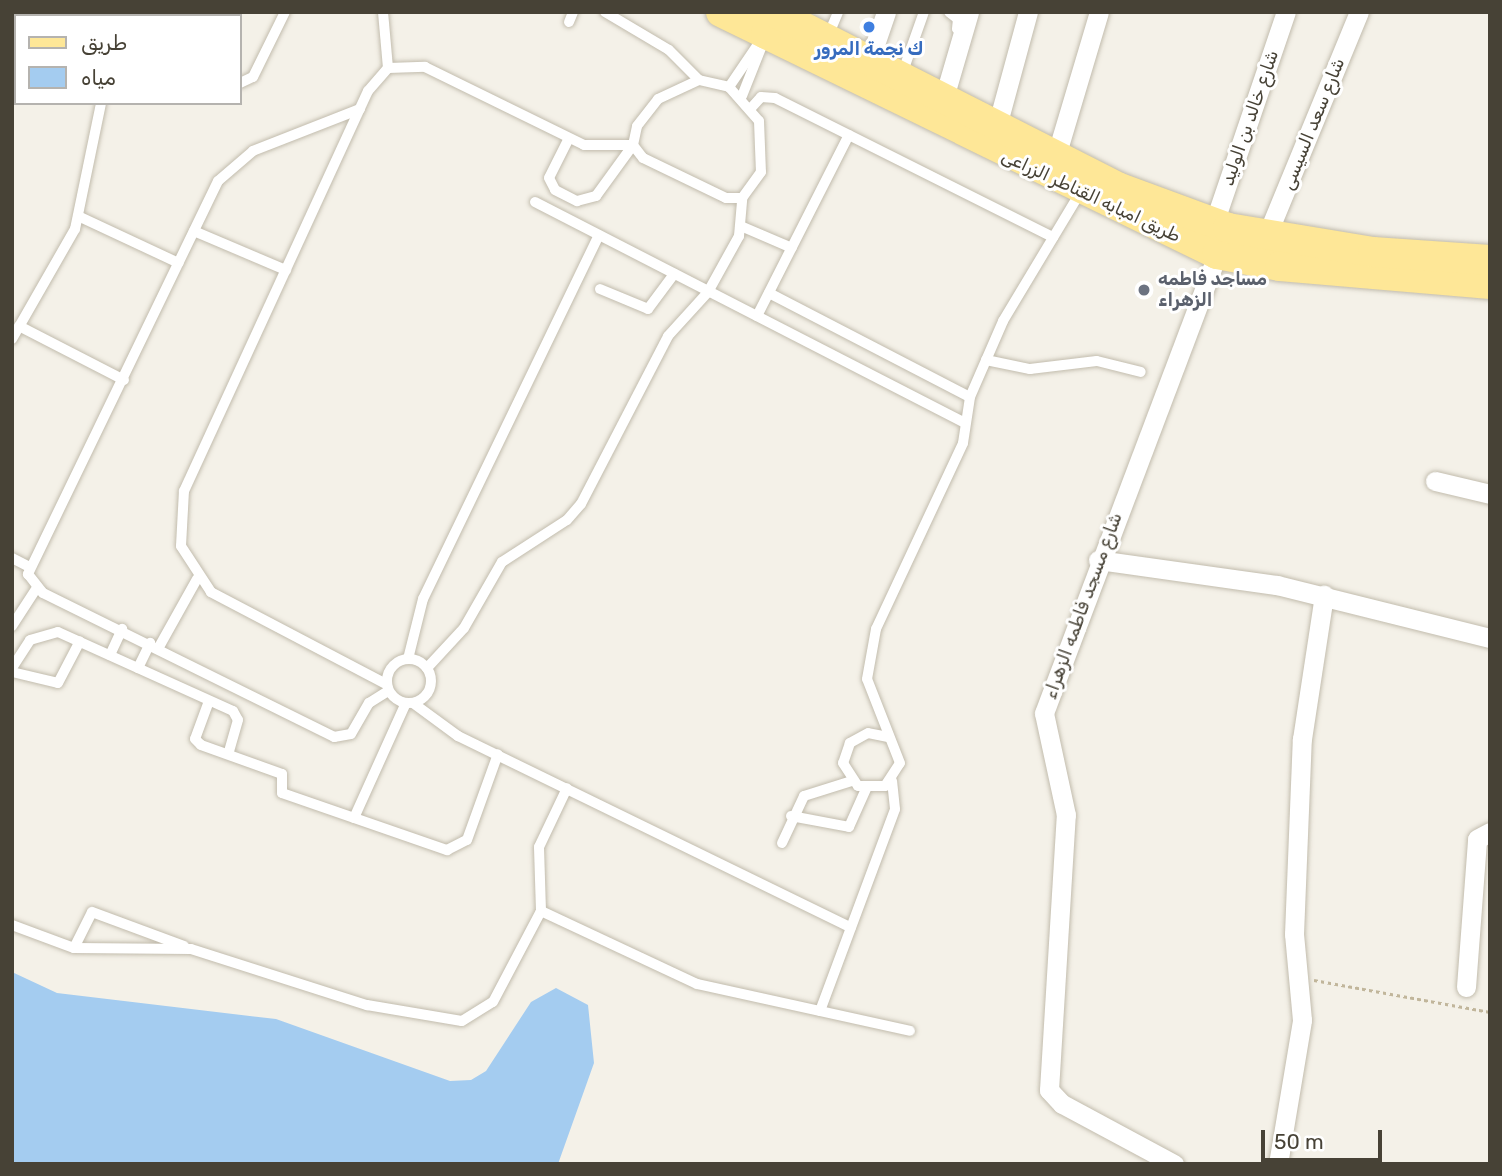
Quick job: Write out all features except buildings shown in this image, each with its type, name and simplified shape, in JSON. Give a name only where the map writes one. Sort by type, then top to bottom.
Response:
[{"type":"main road","name":"طريق امبابه القناطر الزراعى","points":[[721,12],[826,40],[1056,156],[1214,223],[1267,235],[1373,252],[1490,260]]},
{"type":"main road","name":"طريق امبابه القناطر الزراعى","points":[[770,23],[1080,193],[1217,254],[1316,270],[1490,284]]},
{"type":"street","points":[[869,62],[886,12]]},
{"type":"street","points":[[939,98],[969,12]]},
{"type":"street","points":[[997,126],[1028,12]]},
{"type":"street","points":[[1056,156],[1099,12]]},
{"type":"street","name":"شارع خالد بن الوليد","points":[[1214,223],[1286,12]]},
{"type":"street","name":"شارع سعد السيسى","points":[[1267,235],[1359,12]]},
{"type":"street","name":"شارع مسجد فاطمه الزهراء","points":[[1174,1164],[1053,1097],[1048,1063],[1066,815],[1044,713],[1098,560],[1217,254]]},
{"type":"street","points":[[1435,481],[1490,494]]},
{"type":"street","points":[[1098,560],[1324,595],[1490,638]]},
{"type":"street","points":[[1278,1164],[1303,1020],[1301,977],[1294,934],[1302,739],[1324,595]]},
{"type":"street","points":[[1466,987],[1477,839],[1490,832]]},
{"type":"lane","points":[[242,82],[253,77],[285,12]]},
{"type":"lane","points":[[383,12],[388,68],[360,109],[179,509],[181,546],[197,579],[211,592],[387,688],[409,704],[498,754],[850,928]]},
{"type":"lane","points":[[388,68],[425,67],[568,139],[600,148],[633,145],[655,163],[726,198],[742,198],[754,188],[764,154],[752,107],[729,87],[699,80],[669,50],[605,12]]},
{"type":"lane","points":[[826,40],[838,12]]},
{"type":"lane","points":[[901,79],[924,12]]},
{"type":"lane","points":[[939,98],[959,24],[949,12]]},
{"type":"lane","points":[[729,87],[770,23]]},
{"type":"lane","points":[[742,96],[770,23]]},
{"type":"lane","points":[[568,139],[549,178],[555,190],[577,201],[596,196],[633,145],[637,127],[658,99],[699,80]]},
{"type":"lane","points":[[752,107],[761,97],[775,98],[1053,237]]},
{"type":"lane","points":[[12,339],[78,216],[101,105]]},
{"type":"lane","points":[[28,566],[124,380],[218,181],[240,159],[360,109]]},
{"type":"lane","points":[[757,316],[849,135]]},
{"type":"lane","points":[[820,1011],[895,809],[892,780],[900,763],[867,679],[870,645],[963,443],[970,397],[986,360],[1080,193]]},
{"type":"lane","points":[[427,668],[464,628],[502,562],[575,513],[668,336],[708,292],[743,227],[742,198]]},
{"type":"lane","points":[[535,202],[965,423]]},
{"type":"lane","points":[[78,216],[179,263]]},
{"type":"lane","points":[[743,227],[792,248]]},
{"type":"lane","points":[[194,232],[286,270]]},
{"type":"lane","points":[[12,558],[28,566],[36,589],[122,629],[334,737],[351,734],[369,703],[387,688],[389,670],[408,659],[423,599],[599,234]]},
{"type":"lane","points":[[600,289],[648,309],[674,274]]},
{"type":"lane","points":[[769,293],[970,397]]},
{"type":"lane","points":[[19,326],[124,380]]},
{"type":"lane","points":[[986,360],[1030,369],[1097,362],[1141,372]]},
{"type":"lane","points":[[138,668],[197,579]]},
{"type":"lane","points":[[12,626],[36,589]]},
{"type":"lane","points":[[110,655],[122,629]]},
{"type":"lane","points":[[80,641],[58,683],[12,670],[38,634],[58,632],[80,641],[209,701],[238,717],[228,754]]},
{"type":"lane","points":[[408,659],[427,668]]},
{"type":"lane","points":[[354,818],[409,704],[430,690],[427,668]]},
{"type":"lane","points":[[209,701],[195,739],[282,774],[282,793],[447,850],[459,849],[498,754]]},
{"type":"lane","points":[[866,789],[852,781],[843,763],[850,743],[868,733],[888,737]]},
{"type":"lane","points":[[791,816],[849,827],[866,789],[892,780]]},
{"type":"lane","points":[[782,843],[791,816],[814,789],[852,781]]},
{"type":"lane","points":[[74,948],[94,912],[191,949],[358,1002],[450,1023],[474,1017],[493,1003],[541,911],[539,847],[567,788]]},
{"type":"lane","points":[[541,911],[697,984],[910,1031]]},
{"type":"lane","points":[[12,925],[74,948],[191,949]]},
{"type":"path","points":[[1301,977],[1490,1012]]},
{"type":"water","points":[[12,972],[57,993],[276,1019],[450,1081],[471,1080],[486,1071],[531,1002],[556,988],[588,1005],[594,1063],[558,1164],[12,1164]]},
{"type":"place","name":"ك نجمة المرور","points":[[869,27]]},
{"type":"place","name":"مساجد فاطمه الزهراء","points":[[1144,290]]}]
